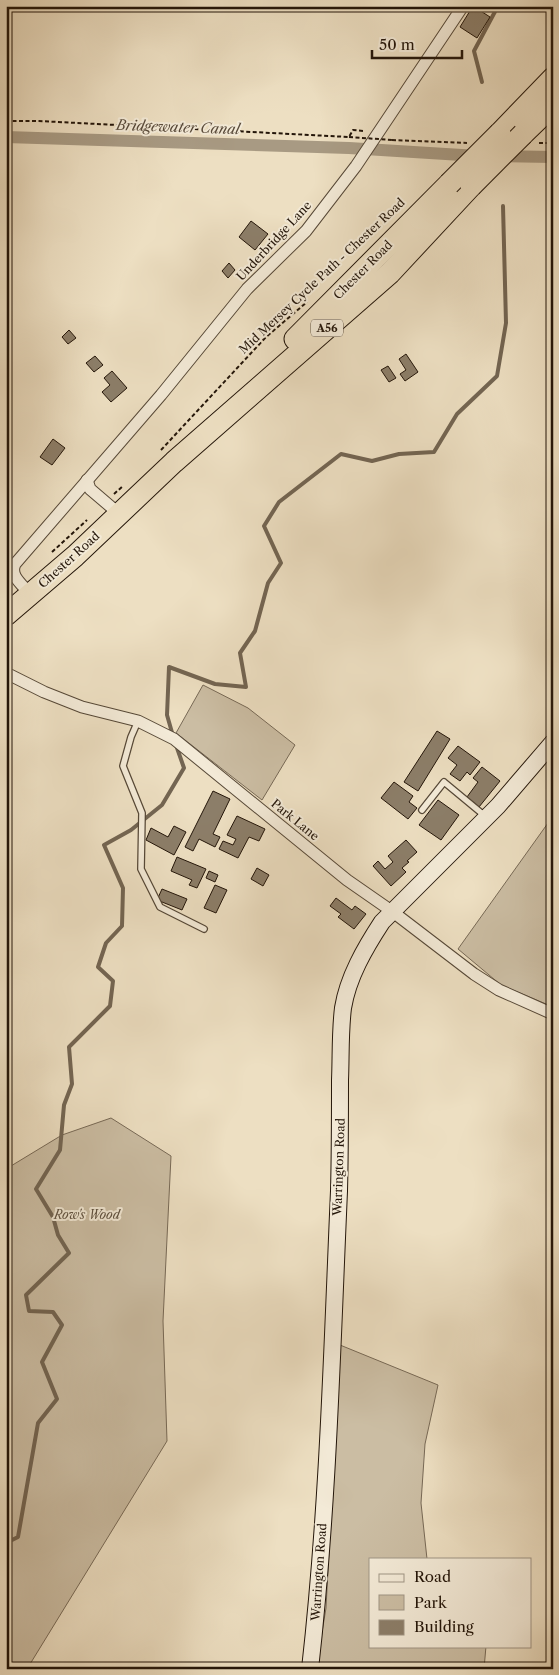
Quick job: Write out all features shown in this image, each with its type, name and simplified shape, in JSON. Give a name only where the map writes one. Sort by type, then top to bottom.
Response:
[{"type":"highway","name":"Chester Road","points":[[6,615],[75,556],[118,513],[167,457],[449,184],[553,78]]},
{"type":"highway","name":"Chester Road","points":[[167,457],[390,273],[471,186],[553,105]]},
{"type":"street","name":"Underbridge Lane","points":[[30,594],[13,572],[16,564],[161,395],[247,289],[306,231],[356,166],[463,6]]},
{"type":"street","points":[[87,480],[90,489],[118,513]]},
{"type":"street","name":"Park Lane","points":[[6,673],[44,692],[82,707],[138,721],[174,739],[347,880],[393,912],[474,974],[499,990],[553,1014]]},
{"type":"street","name":"Warrington Road","points":[[310,1669],[318,1596],[329,1411],[340,1155],[341,1047],[343,1008],[346,995],[356,970],[382,922],[487,817],[553,742]]},
{"type":"lane","points":[[138,721],[131,737],[123,766],[142,813],[141,869],[160,907],[204,929]]},
{"type":"lane","points":[[422,810],[444,782],[487,817]]},
{"type":"path","points":[[6,121],[39,121],[392,140]]},
{"type":"path","name":"Mid Mersey Cycle Path - Chester Road","points":[[167,457],[266,337],[309,300]]},
{"type":"path","points":[[118,490],[126,483]]},
{"type":"path","points":[[48,556],[89,518]]},
{"type":"green space","points":[[203,685],[248,708],[295,745],[262,800],[176,733]]},
{"type":"green space","points":[[553,816],[553,1007],[501,985],[458,949]]},
{"type":"green space","name":"Row's Wood","points":[[111,1118],[171,1156],[163,1321],[167,1441],[27,1669],[6,1669],[6,1169],[62,1135]]},
{"type":"green space","points":[[340,1345],[438,1385],[425,1444],[421,1503],[427,1558],[369,1558],[369,1648],[486,1648],[484,1669],[316,1669],[326,1608]]},
{"type":"building","points":[[473,6],[490,17],[477,38],[460,27]]},
{"type":"building","points":[[251,221],[268,234],[255,250],[239,237]]},
{"type":"building","points":[[229,263],[235,270],[228,278],[222,271]]},
{"type":"building","points":[[69,330],[76,338],[68,344],[62,337]]},
{"type":"building","points":[[406,354],[418,372],[405,381],[400,374],[406,370],[399,359]]},
{"type":"building","points":[[95,356],[103,365],[94,372],[86,363]]},
{"type":"building","points":[[388,366],[396,378],[389,382],[381,370]]},
{"type":"building","points":[[112,371],[127,388],[111,402],[102,392],[110,385],[104,378]]},
{"type":"building","points":[[53,439],[65,448],[52,465],[40,457]]},
{"type":"building","points":[[437,731],[450,739],[418,791],[404,782]]},
{"type":"building","points":[[458,746],[480,762],[470,775],[467,772],[460,781],[450,774],[457,765],[448,758]]},
{"type":"building","points":[[482,767],[500,781],[479,807],[467,797],[478,782],[473,778]]},
{"type":"building","points":[[394,782],[413,796],[409,802],[417,808],[408,819],[381,798]]},
{"type":"building","points":[[213,791],[230,799],[213,834],[220,837],[215,847],[199,839],[193,851],[185,847]]},
{"type":"building","points":[[438,800],[459,815],[441,840],[419,825]]},
{"type":"building","points":[[237,816],[265,829],[259,841],[249,837],[238,858],[219,849],[223,841],[233,845],[236,839],[227,835]]},
{"type":"building","points":[[174,826],[186,832],[174,855],[146,840],[151,828],[168,837]]},
{"type":"building","points":[[406,840],[417,852],[402,868],[406,872],[391,886],[373,866],[378,861],[385,869],[393,862],[388,856]]},
{"type":"building","points":[[177,857],[206,869],[197,888],[189,885],[192,880],[171,871]]},
{"type":"building","points":[[257,868],[269,875],[263,886],[251,879]]},
{"type":"building","points":[[209,871],[218,875],[215,882],[206,878]]},
{"type":"building","points":[[215,885],[227,890],[216,913],[204,908]]},
{"type":"building","points":[[162,889],[187,899],[182,910],[157,900]]},
{"type":"building","points":[[336,898],[352,910],[355,906],[366,914],[354,929],[338,917],[341,914],[330,906]]},
{"type":"waterway","points":[[482,82],[474,51],[498,6]]},
{"type":"waterway","name":"Bridgewater Canal","points":[[6,137],[349,148],[478,156]]},
{"type":"waterway","name":"Bridgewater Canal","points":[[500,156],[553,157]]},
{"type":"waterway","points":[[173,736],[167,715],[169,667],[215,684],[246,687],[240,653],[255,631],[268,583],[281,563],[264,526],[279,502],[341,454],[372,461],[399,454],[434,452],[457,414],[497,376],[506,323],[503,206]]},
{"type":"waterway","points":[[6,1543],[18,1537],[38,1423],[57,1399],[42,1362],[62,1325],[53,1312],[29,1311],[26,1295],[69,1253],[58,1235],[53,1217],[36,1189],[60,1150],[64,1105],[72,1084],[69,1047],[110,1006],[113,981],[98,967],[106,943],[122,926],[123,888],[104,845],[131,830],[162,805],[184,768],[176,745]]}]
